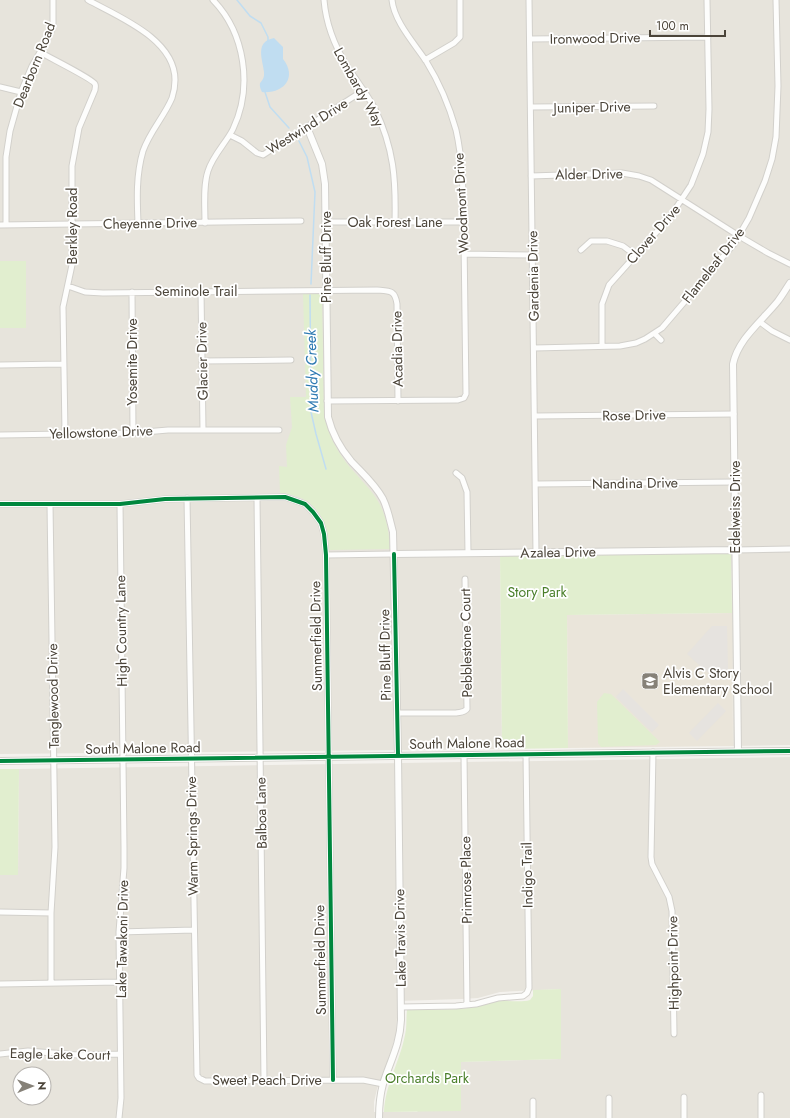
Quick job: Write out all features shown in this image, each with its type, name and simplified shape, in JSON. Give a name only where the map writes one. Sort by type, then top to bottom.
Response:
[{"type":"street","name":"Dearborn Road","points":[[3,225],[3,156],[21,92],[32,66],[49,35],[53,23],[53,0]]},
{"type":"street","points":[[88,0],[134,26],[159,43],[167,53],[174,70],[174,89],[172,97],[151,132],[142,158],[138,180],[138,223]]},
{"type":"street","points":[[205,222],[206,184],[208,171],[230,135],[236,121],[241,102],[243,79],[242,62],[232,25],[220,7],[213,0]]},
{"type":"street","name":"Lombardy Way","points":[[324,0],[327,23],[332,38],[347,66],[364,90],[379,119],[390,149],[395,180],[395,222]]},
{"type":"street","name":"Woodmont Drive","points":[[392,0],[394,10],[399,21],[425,60],[445,97],[456,130],[462,163],[464,222],[466,394],[464,398],[458,400],[398,401]]},
{"type":"street","points":[[425,60],[460,37],[460,0]]},
{"type":"street","name":"Gardenia Drive","points":[[529,0],[536,553]]},
{"type":"street","name":"Clover Drive","points":[[602,346],[602,304],[609,285],[670,217],[691,185],[703,154],[708,132],[709,109],[708,0]]},
{"type":"street","name":"Flameleaf Drive","points":[[534,348],[628,344],[645,339],[655,334],[697,288],[739,236],[749,218],[765,181],[772,159],[776,137],[778,92],[776,0]]},
{"type":"street","name":"Ironwood Drive","points":[[530,39],[708,37]]},
{"type":"street","name":"Berkley Road","points":[[40,52],[86,77],[96,86],[79,128],[72,173],[72,265],[63,306],[65,434]]},
{"type":"street","points":[[0,87],[21,92]]},
{"type":"street","name":"Westwind Drive","points":[[230,135],[242,140],[257,153],[263,154],[364,90]]},
{"type":"street","name":"Juniper Drive","points":[[531,108],[654,106]]},
{"type":"street","name":"Pine Bluff Drive","points":[[307,127],[323,169],[325,184],[328,417],[339,445],[383,499],[393,532],[398,755]]},
{"type":"street","name":"Alder Drive","points":[[532,176],[631,174],[651,180],[739,236],[790,264]]},
{"type":"street","name":"Cheyenne Drive","points":[[3,225],[301,221]]},
{"type":"street","name":"Oak Forest Lane","points":[[326,222],[464,222]]},
{"type":"street","points":[[581,250],[591,241],[607,241],[623,246],[635,255]]},
{"type":"street","points":[[464,254],[532,255]]},
{"type":"street","name":"Edelweiss Drive","points":[[738,751],[734,414],[732,370],[738,348],[779,300],[790,283]]},
{"type":"street","name":"Seminole Trail","points":[[68,286],[85,292],[95,293],[326,290]]},
{"type":"street","name":"Acadia Drive","points":[[326,290],[381,290],[390,291],[395,296],[397,304],[398,401]]},
{"type":"street","name":"Glacier Drive","points":[[202,291],[203,430]]},
{"type":"street","name":"Yosemite Drive","points":[[132,292],[133,433]]},
{"type":"street","points":[[760,322],[772,331],[790,340]]},
{"type":"street","points":[[655,334],[661,340]]},
{"type":"street","points":[[202,361],[291,360]]},
{"type":"street","points":[[0,365],[64,364]]},
{"type":"street","points":[[327,401],[398,401]]},
{"type":"street","name":"Rose Drive","points":[[535,416],[734,414]]},
{"type":"street","name":"Yellowstone Drive","points":[[0,435],[133,433],[168,430],[279,430]]},
{"type":"street","points":[[456,473],[462,478],[467,492],[468,553]]},
{"type":"street","name":"Nandina Drive","points":[[536,484],[735,482]]},
{"type":"street","name":"Summerfield Drive","points":[[0,504],[120,504],[187,498],[285,498],[305,504],[321,523],[324,534],[326,555],[333,1080]]},
{"type":"street","name":"Warm Springs Drive","points":[[187,498],[196,1072],[199,1078]]},
{"type":"street","name":"Balboa Lane","points":[[257,498],[264,1080]]},
{"type":"street","name":"Tanglewood Drive","points":[[50,504],[55,847],[51,913],[51,983]]},
{"type":"street","name":"High Country Lane","points":[[120,504],[123,759]]},
{"type":"street","name":"Azalea Drive","points":[[326,555],[790,549]]},
{"type":"street","name":"Pebblestone Court","points":[[398,713],[466,711],[465,579]]},
{"type":"street","name":"South Malone Road","points":[[0,761],[790,751]]},
{"type":"street","name":"Highpoint Drive","points":[[653,752],[650,857],[654,869],[669,897],[672,911],[674,1034]]},
{"type":"street","name":"Primrose Place","points":[[464,754],[467,1005]]},
{"type":"street","name":"Indigo Trail","points":[[467,1005],[498,998],[525,995],[529,988],[526,754]]},
{"type":"street","name":"Lake Travis Drive","points":[[379,1118],[383,1084],[398,1045],[401,1031],[398,755]]},
{"type":"street","name":"Lake Tawakoni Drive","points":[[119,1118],[121,1098],[119,932],[124,868],[123,759]]},
{"type":"street","points":[[0,912],[51,913]]},
{"type":"street","points":[[119,932],[194,930]]},
{"type":"street","points":[[0,984],[120,982]]},
{"type":"street","points":[[401,1007],[467,1005]]},
{"type":"street","name":"Eagle Lake Court","points":[[0,1054],[28,1051],[78,1055],[120,1054]]},
{"type":"street","name":"Sweet Peach Drive","points":[[199,1078],[205,1081],[363,1080],[383,1084]]},
{"type":"street","points":[[761,1095],[761,1118]]},
{"type":"street","points":[[684,1097],[684,1118]]},
{"type":"street","points":[[609,1098],[609,1118]]},
{"type":"street","points":[[533,1101],[533,1118]]},
{"type":"shaded area","points":[[0,0],[790,0],[790,745],[733,746],[731,553],[500,556],[502,749],[0,754],[0,328],[26,328],[26,261],[0,261]]},
{"type":"shaded area","name":"Alvis C Story Elementary School","points":[[732,613],[733,746],[568,748],[567,615]]},
{"type":"shaded area","points":[[712,626],[727,626],[728,669],[717,681],[687,654]]},
{"type":"shaded area","points":[[623,689],[659,725],[652,732],[616,697]]},
{"type":"shaded area","points":[[718,703],[726,711],[697,741],[689,733]]},
{"type":"shaded area","points":[[790,757],[790,1118],[0,1118],[0,875],[18,875],[19,769]],"holes":[[[561,989],[561,1059],[461,1062],[417,1112],[374,1112],[374,1102],[377,1089],[388,1061],[396,1034],[398,1001],[478,998],[500,992]]]},
{"type":"green space","points":[[0,261],[26,261],[26,328],[0,328]]},
{"type":"green space","points":[[303,294],[322,294],[324,415],[328,429],[336,448],[351,469],[370,489],[376,498],[386,522],[390,549],[329,550],[326,528],[317,510],[302,498],[280,493],[279,466],[287,467],[286,445],[292,427],[290,397],[306,397]]},
{"type":"green space","name":"Story Park","points":[[731,553],[732,613],[567,615],[568,748],[502,749],[500,555]]},
{"type":"green space","points":[[604,693],[611,694],[660,742],[656,745],[601,747],[598,743],[597,702]]},
{"type":"green space","points":[[0,769],[19,769],[18,875],[0,875]]},
{"type":"green space","name":"Orchards Park","points":[[561,989],[561,1059],[461,1062],[461,1111],[384,1112],[387,1092],[403,1045],[407,1010],[458,1009],[499,1001],[526,1001],[530,1000],[533,996],[533,990]]},
{"type":"water","points":[[274,38],[283,47],[283,59],[289,72],[288,78],[282,87],[270,92],[262,92],[260,83],[264,76],[264,72],[261,57],[262,47],[268,40]]},
{"type":"waterway","name":"Muddy Creek","points":[[237,0],[250,16],[261,23],[268,37],[268,41]]},
{"type":"waterway","name":"Muddy Creek","points":[[265,92],[270,107],[289,128]]},
{"type":"waterway","name":"Muddy Creek","points":[[299,141],[307,157],[315,192],[311,284]]},
{"type":"waterway","name":"Muddy Creek","points":[[310,295],[311,412],[326,469]]},
{"type":"cycle path","points":[[0,504],[120,504],[165,499],[285,497],[305,504],[321,523],[324,534],[326,555],[333,1080]]},
{"type":"cycle path","points":[[394,554],[398,755]]},
{"type":"cycle path","points":[[0,761],[790,751]]},
{"type":"place","name":"Alvis C Story Elementary School","points":[[650,681]]}]
